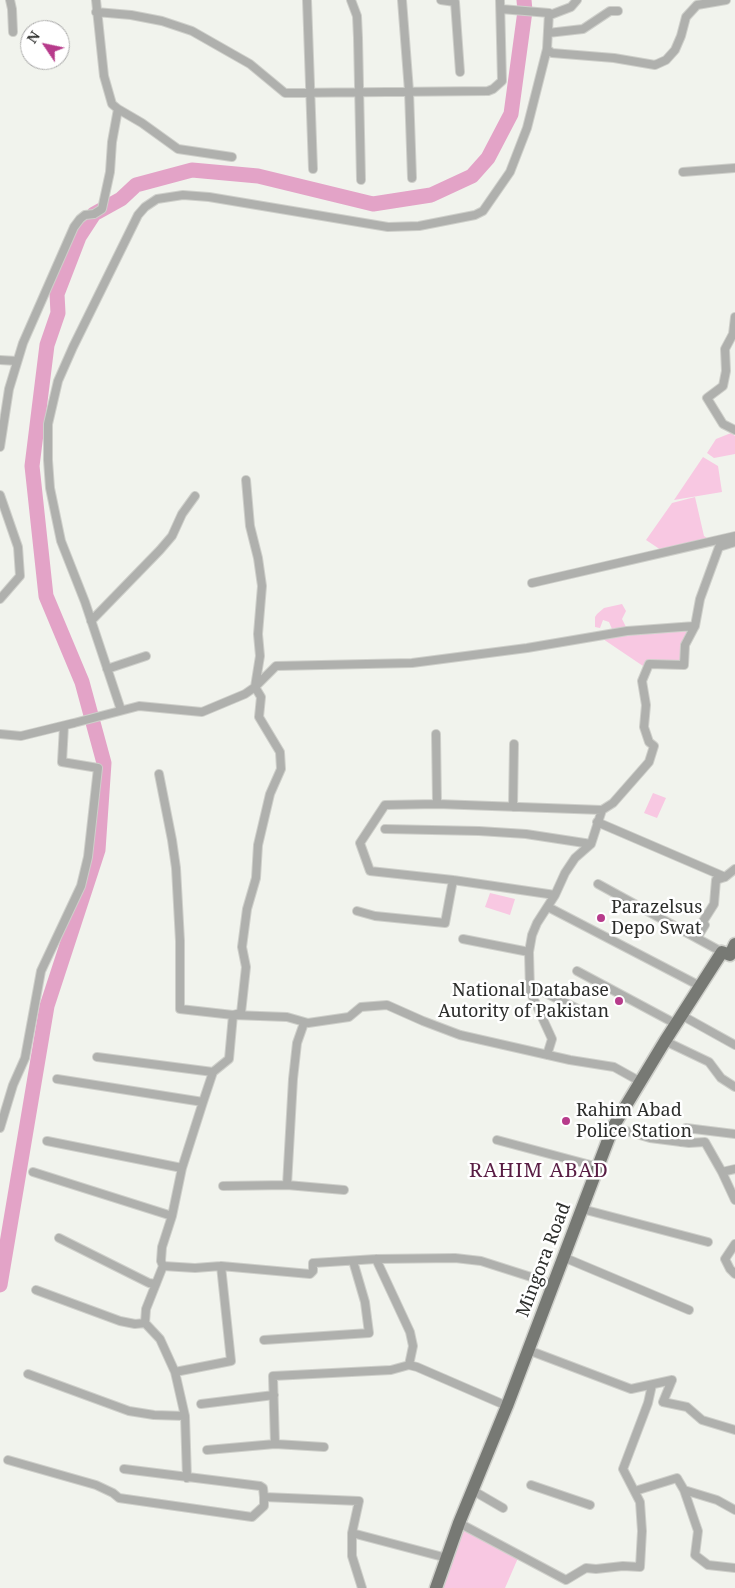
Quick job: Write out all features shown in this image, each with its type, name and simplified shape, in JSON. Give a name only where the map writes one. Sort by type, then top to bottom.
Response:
[{"type":"main road","name":"Mingora Road","points":[[436,1588],[459,1522],[507,1406],[613,1127],[700,986],[730,952]]},
{"type":"street","points":[[10,0],[13,32]]},
{"type":"street","points":[[96,0],[104,76],[110,98],[118,110],[142,123],[178,149],[232,157]]},
{"type":"street","points":[[307,0],[313,169]]},
{"type":"street","points":[[351,0],[357,16],[361,180]]},
{"type":"street","points":[[402,0],[409,92],[412,178]]},
{"type":"street","points":[[441,0],[455,2],[460,72]]},
{"type":"street","points":[[96,12],[162,20],[192,31],[250,64],[272,81],[282,92],[286,93],[488,91],[502,81],[500,40],[504,10],[500,0]]},
{"type":"street","points":[[504,10],[547,14],[571,7],[577,0]]},
{"type":"street","points":[[547,49],[552,53],[614,58],[654,64],[666,60],[675,50],[686,17],[698,5],[726,0]]},
{"type":"street","points":[[548,33],[583,29],[610,11],[618,11]]},
{"type":"street","points":[[118,711],[107,668],[91,620],[61,541],[50,488],[48,424],[58,381],[138,215],[145,207],[157,199],[183,196],[210,197],[388,227],[419,226],[475,215],[483,210],[510,172],[527,128],[547,49],[547,14]]},
{"type":"street","points":[[0,447],[10,385],[23,343],[74,226],[85,215],[94,214],[102,209],[110,172],[112,142],[118,110]]},
{"type":"street","points":[[683,172],[735,168]]},
{"type":"street","points":[[735,317],[733,334],[725,349],[726,371],[723,386],[707,398],[723,424],[735,430]]},
{"type":"street","points":[[0,360],[17,361]]},
{"type":"street","points":[[0,386],[10,385]]},
{"type":"street","points":[[233,1014],[241,1013],[246,967],[242,947],[247,909],[256,878],[258,845],[270,794],[281,769],[280,752],[259,717],[261,697],[255,687],[260,656],[258,634],[262,586],[258,558],[250,526],[246,480]]},
{"type":"street","points":[[0,495],[18,547],[20,576],[0,599]]},
{"type":"street","points":[[91,620],[172,536],[182,514],[195,496]]},
{"type":"street","points":[[532,583],[735,536]]},
{"type":"street","points":[[555,895],[453,880],[370,871],[360,843],[385,805],[438,804],[602,810],[613,803],[649,762],[654,746],[649,742],[644,727],[646,705],[642,681],[649,664],[684,665],[685,645],[695,626],[700,599],[719,547],[735,542]]},
{"type":"street","points":[[0,734],[21,736],[139,706],[202,712],[245,694],[255,687],[276,666],[412,663],[528,648],[627,631],[695,626]]},
{"type":"street","points":[[107,668],[146,656]]},
{"type":"street","points":[[0,1128],[1,1118],[25,1058],[41,971],[81,886],[88,857],[98,768],[62,762],[64,726]]},
{"type":"street","points":[[436,734],[438,804]]},
{"type":"street","points":[[513,807],[514,744]]},
{"type":"street","points":[[159,774],[176,868],[180,941],[180,1009],[287,1018],[304,1023],[349,1017],[361,1007],[387,1005],[423,1021],[460,1034],[570,1060],[614,1067],[641,1082]]},
{"type":"street","points":[[547,1055],[552,1039],[529,985],[529,952],[532,935],[536,923],[548,907],[575,858],[591,844],[602,810]]},
{"type":"street","points":[[597,822],[725,877]]},
{"type":"street","points":[[385,829],[526,834],[591,844]]},
{"type":"street","points":[[697,938],[704,925],[702,924],[714,904],[716,880],[725,877],[735,869]]},
{"type":"street","points":[[358,911],[375,916],[445,924],[453,880]]},
{"type":"street","points":[[598,884],[697,938],[730,952]]},
{"type":"street","points":[[548,907],[700,986]]},
{"type":"street","points":[[463,939],[529,952]]},
{"type":"street","points":[[577,971],[678,1020],[735,1045]]},
{"type":"street","points":[[529,985],[576,1008]]},
{"type":"street","points":[[187,1478],[185,1416],[175,1372],[160,1339],[145,1323],[146,1309],[163,1266],[161,1260],[162,1247],[172,1216],[182,1168],[202,1102],[213,1072],[229,1059],[233,1014]]},
{"type":"street","points":[[287,1185],[294,1070],[297,1043],[304,1023]]},
{"type":"street","points":[[665,1041],[708,1062],[721,1078],[735,1087]]},
{"type":"street","points":[[97,1057],[213,1072]]},
{"type":"street","points":[[57,1080],[202,1102]]},
{"type":"street","points":[[613,1127],[650,1138],[680,1142],[705,1142],[735,1200]]},
{"type":"street","points":[[680,1142],[686,1128],[735,1134]]},
{"type":"street","points":[[497,1140],[598,1167]]},
{"type":"street","points":[[47,1141],[182,1168]]},
{"type":"street","points":[[722,1172],[735,1169]]},
{"type":"street","points":[[33,1172],[172,1216]]},
{"type":"street","points":[[223,1186],[287,1185],[344,1190]]},
{"type":"street","points":[[582,1209],[708,1242]]},
{"type":"street","points":[[59,1238],[149,1283],[156,1284]]},
{"type":"street","points":[[735,1244],[725,1259],[735,1274]]},
{"type":"street","points":[[563,1257],[689,1310]]},
{"type":"street","points":[[163,1266],[195,1268],[221,1266],[310,1274],[313,1271],[314,1263],[376,1259],[455,1258],[481,1261],[553,1284]]},
{"type":"street","points":[[376,1259],[410,1332],[413,1346],[409,1365]]},
{"type":"street","points":[[264,1340],[369,1334],[365,1302],[353,1261]]},
{"type":"street","points":[[175,1372],[231,1361],[221,1266]]},
{"type":"street","points":[[36,1290],[120,1321],[134,1324],[145,1323]]},
{"type":"street","points":[[528,1350],[631,1389],[672,1380],[663,1402],[687,1407],[702,1420],[735,1430]]},
{"type":"street","points":[[274,1444],[273,1376],[391,1370],[409,1365],[507,1406]]},
{"type":"street","points":[[28,1374],[129,1411],[154,1415],[185,1416]]},
{"type":"street","points":[[459,1522],[566,1580],[586,1568],[640,1567],[642,1531],[640,1502],[623,1468],[645,1412],[652,1385]]},
{"type":"street","points":[[201,1404],[274,1395]]},
{"type":"street","points":[[207,1450],[274,1444],[324,1447]]},
{"type":"street","points":[[8,1460],[96,1484],[119,1498],[252,1517],[264,1506],[263,1488],[260,1486],[124,1469]]},
{"type":"street","points":[[635,1491],[677,1478],[684,1490],[698,1531],[694,1555],[708,1565],[735,1568]]},
{"type":"street","points":[[531,1485],[590,1505]]},
{"type":"street","points":[[472,1490],[503,1508]]},
{"type":"street","points":[[684,1490],[717,1500],[735,1510]]},
{"type":"street","points":[[264,1497],[359,1502],[352,1533],[352,1556],[362,1588]]},
{"type":"street","points":[[352,1533],[446,1558]]},
{"type":"shaded area","points":[[731,433],[735,436],[735,454],[714,458],[707,453],[716,439]]},
{"type":"shaded area","points":[[703,457],[718,466],[722,492],[674,500]]},
{"type":"shaded area","points":[[695,497],[704,536],[707,538],[661,550],[646,540],[672,503]]},
{"type":"shaded area","points":[[622,604],[626,611],[622,619],[626,627],[612,629],[609,622],[603,620],[600,628],[595,627],[595,617],[604,608]]},
{"type":"shaded area","points":[[690,628],[682,660],[647,660],[643,666],[603,639],[626,633]]},
{"type":"shaded area","points":[[653,793],[666,798],[657,818],[644,813]]},
{"type":"shaded area","points":[[490,893],[515,899],[510,915],[485,907]]},
{"type":"shaded area","points":[[459,1523],[518,1558],[505,1588],[440,1588]]},
{"type":"waterway","points":[[0,1285],[47,1006],[98,850],[104,763],[82,682],[46,596],[32,466],[47,345],[58,313],[57,294],[79,237],[94,214],[121,199],[136,185],[192,170],[258,176],[373,204],[431,195],[472,176],[488,158],[511,114],[525,11],[524,0]]},
{"type":"place","name":"Parazelsus Depo Swat","points":[[601,918]]},
{"type":"place","name":"National Database Autority of Pakistan","points":[[619,1001]]},
{"type":"place","name":"Rahim Abad Police Station","points":[[566,1121]]},
{"type":"district","name":"RAHIM ABAD","points":[[539,1171]]}]
